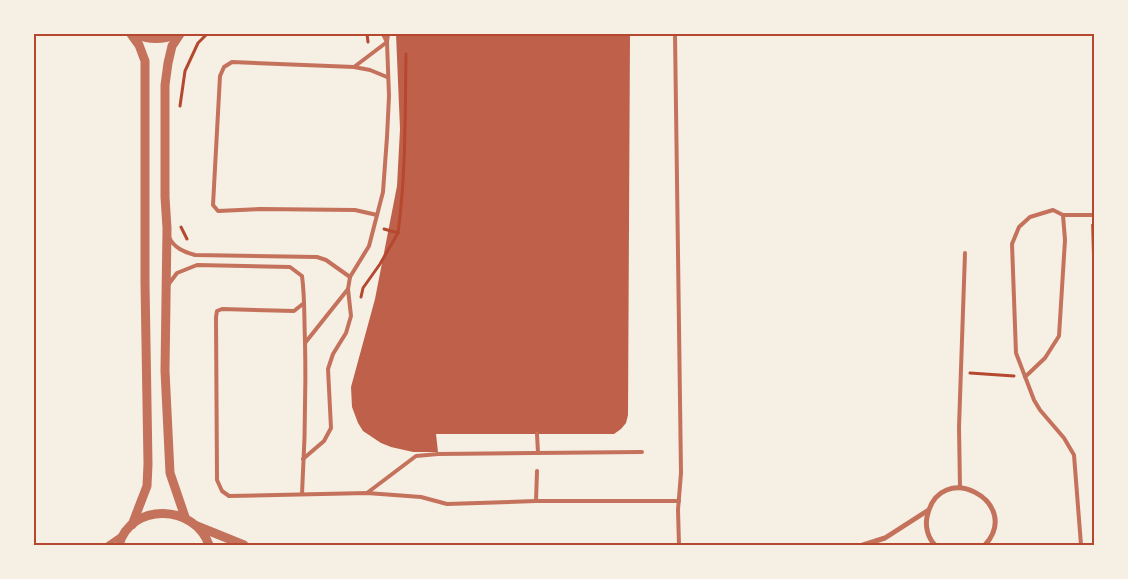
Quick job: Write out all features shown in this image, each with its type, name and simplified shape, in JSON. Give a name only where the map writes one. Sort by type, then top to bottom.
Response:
[{"type":"street","points":[[132,34],[155,39],[169,38],[179,34]]},
{"type":"street","points":[[119,545],[131,527],[147,486],[148,464],[145,292],[145,61],[139,45],[132,34]]},
{"type":"street","points":[[179,34],[172,46],[165,85],[165,197],[167,228],[165,363],[170,474],[185,517]]},
{"type":"street","points":[[935,545],[927,533],[928,511],[937,497],[944,492],[960,488],[969,489],[983,497],[993,511],[994,527],[988,544]]},
{"type":"street","points":[[863,545],[885,538],[928,511]]},
{"type":"street","points":[[107,545],[142,518],[152,514],[163,513],[185,517],[197,526],[244,545]]},
{"type":"street","points":[[197,526],[209,545]]},
{"type":"lane","points":[[383,34],[387,42]]},
{"type":"lane","points":[[303,459],[319,446],[331,428],[328,369],[333,354],[346,333],[351,316],[348,289],[350,277],[369,246],[383,192],[388,137],[388,34]]},
{"type":"lane","points":[[674,34],[681,473],[678,501],[679,545]]},
{"type":"lane","points":[[354,67],[387,42]]},
{"type":"lane","points":[[378,215],[355,210],[260,209],[218,211],[213,205],[220,76],[224,67],[232,62],[354,67],[370,70],[387,77]]},
{"type":"lane","points":[[1081,545],[1074,455],[1064,438],[1040,410],[1016,353],[1012,244],[1019,227],[1030,217],[1053,210],[1063,215],[1094,215]]},
{"type":"lane","points":[[1025,377],[1045,358],[1059,336],[1065,240],[1063,215]]},
{"type":"lane","points":[[167,228],[170,240],[182,251],[195,255],[317,258],[326,260],[350,277]]},
{"type":"lane","points":[[960,488],[959,427],[965,254]]},
{"type":"lane","points":[[166,286],[177,272],[197,266],[290,266],[302,276],[306,429],[302,494]]},
{"type":"lane","points":[[305,343],[348,289]]},
{"type":"lane","points":[[304,303],[294,311],[222,309],[217,312],[217,480],[222,491],[229,496],[257,497],[368,493],[421,497],[447,504],[536,501],[678,501]]},
{"type":"lane","points":[[538,434],[538,453]]},
{"type":"lane","points":[[368,493],[416,456],[438,454],[642,452]]},
{"type":"lane","points":[[536,501],[537,471]]},
{"type":"path","points":[[180,111],[184,71],[198,43],[207,34]]},
{"type":"path","points":[[367,34],[368,42]]},
{"type":"path","points":[[360,300],[363,288],[398,234],[405,126],[406,54]]},
{"type":"path","points":[[180,226],[186,239],[194,243]]},
{"type":"path","points":[[375,226],[398,234]]},
{"type":"path","points":[[962,372],[1025,377]]},
{"type":"building","points":[[396,34],[630,34],[628,415],[626,423],[614,434],[436,434],[438,452],[413,452],[381,443],[363,431],[358,423],[352,407],[351,387],[375,299],[397,186],[400,129]]},
{"type":"building","points":[[1091,224],[1094,224],[1094,288],[1093,288]]}]
